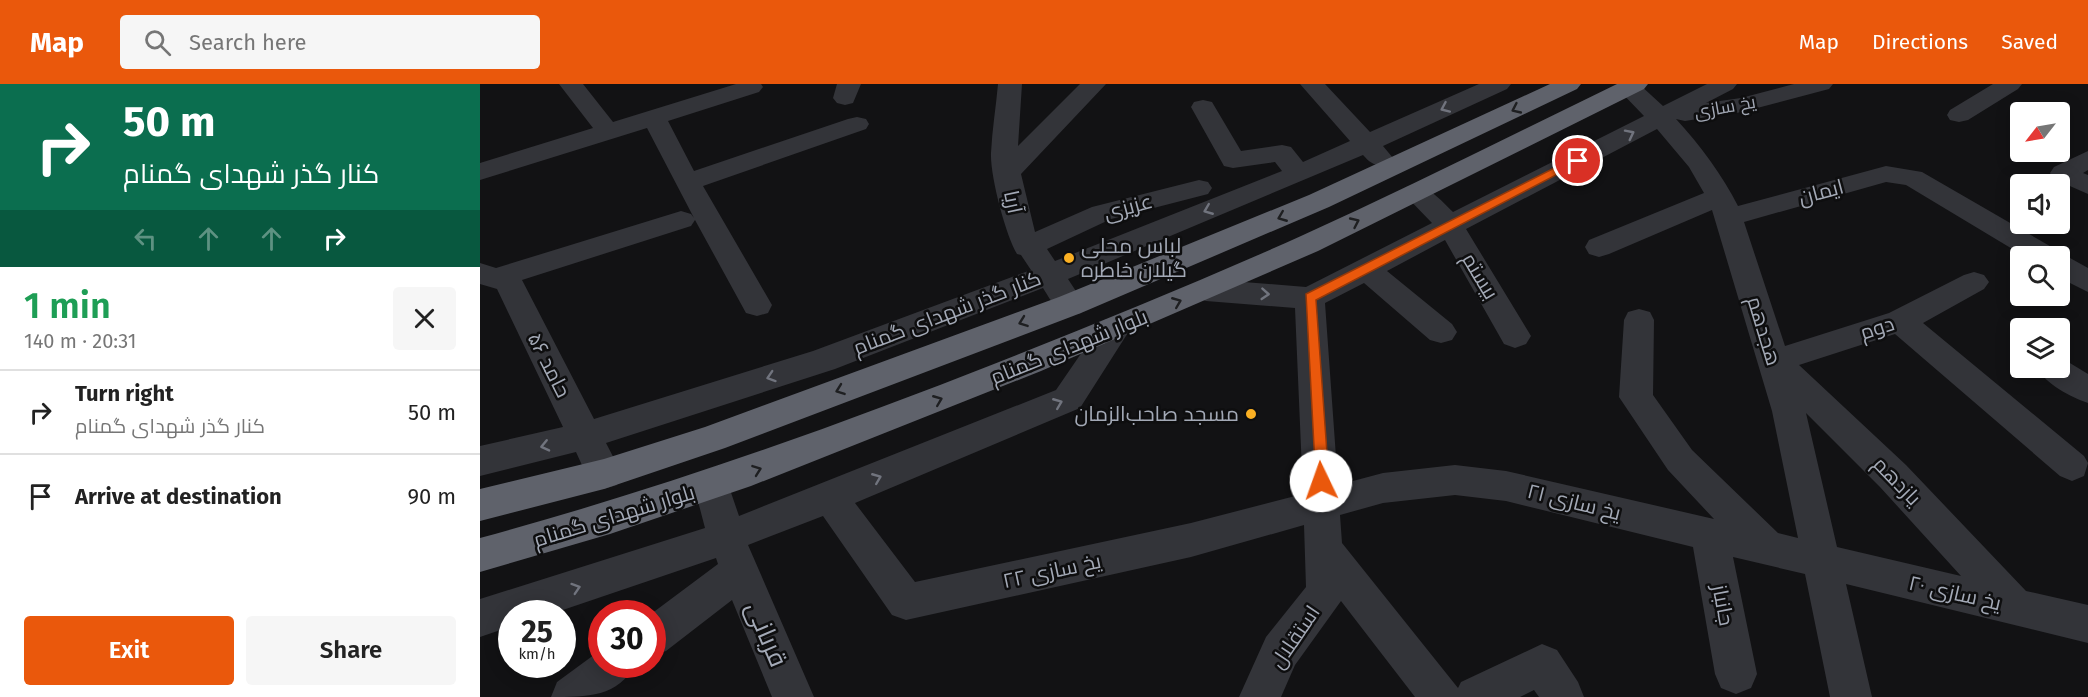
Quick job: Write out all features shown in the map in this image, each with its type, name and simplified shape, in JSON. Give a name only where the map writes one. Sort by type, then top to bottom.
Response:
[{"type":"highway","name":"بلوار شهدای گمنام","points":[[480,505],[604,474],[713,438],[1070,305],[1312,205],[1569,84]]},
{"type":"highway","name":"بلوار شهدای گمنام","points":[[480,555],[593,525],[816,449],[1115,328],[1206,290],[1416,193],[1632,86]]},
{"type":"street","points":[[570,84],[609,133]]},
{"type":"street","name":"آریا","points":[[1010,84],[1004,156],[1020,232],[1027,246],[1070,305]]},
{"type":"street","points":[[1007,174],[1045,131],[1094,84]]},
{"type":"street","points":[[1312,84],[1390,169]]},
{"type":"street","points":[[1206,290],[1310,298],[1725,84]]},
{"type":"street","name":"یخ سازی","points":[[1663,117],[1742,105],[1821,84]]},
{"type":"street","points":[[1959,115],[2010,84]]},
{"type":"street","name":"کنار گذر شهدای گمنام","points":[[480,461],[585,436],[824,360],[1049,275],[1298,174],[1489,86]]},
{"type":"street","name":"هجدهم","points":[[1632,86],[1663,117],[1725,207],[1789,411],[1851,697]]},
{"type":"street","points":[[480,172],[751,87]]},
{"type":"street","points":[[1203,107],[1233,160],[1282,153],[1298,174]]},
{"type":"street","points":[[654,118],[687,182],[757,305]]},
{"type":"street","points":[[687,182],[857,124]]},
{"type":"street","points":[[2088,159],[2063,173],[2088,186]]},
{"type":"street","name":"ایمان","points":[[1599,247],[1725,207],[1886,174],[1913,178],[2028,246]]},
{"type":"street","name":"عزیزی","points":[[1027,246],[1102,213],[1199,188]]},
{"type":"street","name":"بیستم","points":[[1416,193],[1450,225],[1515,336]]},
{"type":"street","points":[[488,276],[681,220]]},
{"type":"street","points":[[1366,269],[1440,332]]},
{"type":"street","points":[[2070,271],[2088,282]]},
{"type":"street","name":"حامد ۵۶","points":[[488,276],[508,282],[604,474]]},
{"type":"street","name":"دوم","points":[[1774,361],[1900,321],[1974,282]]},
{"type":"street","name":"استقلال","points":[[1260,697],[1280,651],[1326,592],[1310,298]]},
{"type":"street","points":[[1639,320],[1636,397],[1680,460],[1768,549]]},
{"type":"street","points":[[1900,321],[2072,466]]},
{"type":"street","points":[[487,622],[733,554],[830,497],[1068,399],[1115,328]]},
{"type":"street","name":"یازدهم","points":[[1774,361],[1893,476],[2015,607]]},
{"type":"street","points":[[2069,378],[2088,390]]},
{"type":"street","name":"یخ سازی ۲۱","points":[[1323,504],[1383,488],[1455,480],[1506,486],[1822,563]]},
{"type":"street","name":"قربانی","points":[[712,486],[733,554],[793,697]]},
{"type":"street","name":"یخ سازی ۲۲","points":[[830,497],[906,602],[1191,540],[1323,504]]},
{"type":"street","name":"جانباز","points":[[1710,535],[1736,674]]},
{"type":"street","points":[[1324,549],[1441,697]]},
{"type":"street","name":"قربانی","points":[[666,623],[733,554]]},
{"type":"street","name":"یخ سازی ۲۰","points":[[1822,563],[2088,624]]},
{"type":"street","points":[[1476,697],[1542,664],[1563,697]]},
{"type":"street","points":[[572,697],[597,678]]},
{"type":"place","name":"لباس محلی گیلان خاطره","points":[[1069,258]]},
{"type":"place","name":"مسجد صاحب‌الزمان","points":[[1251,414]]},
{"type":"route","points":[[1321,481],[1310,298],[1578,161]]}]
